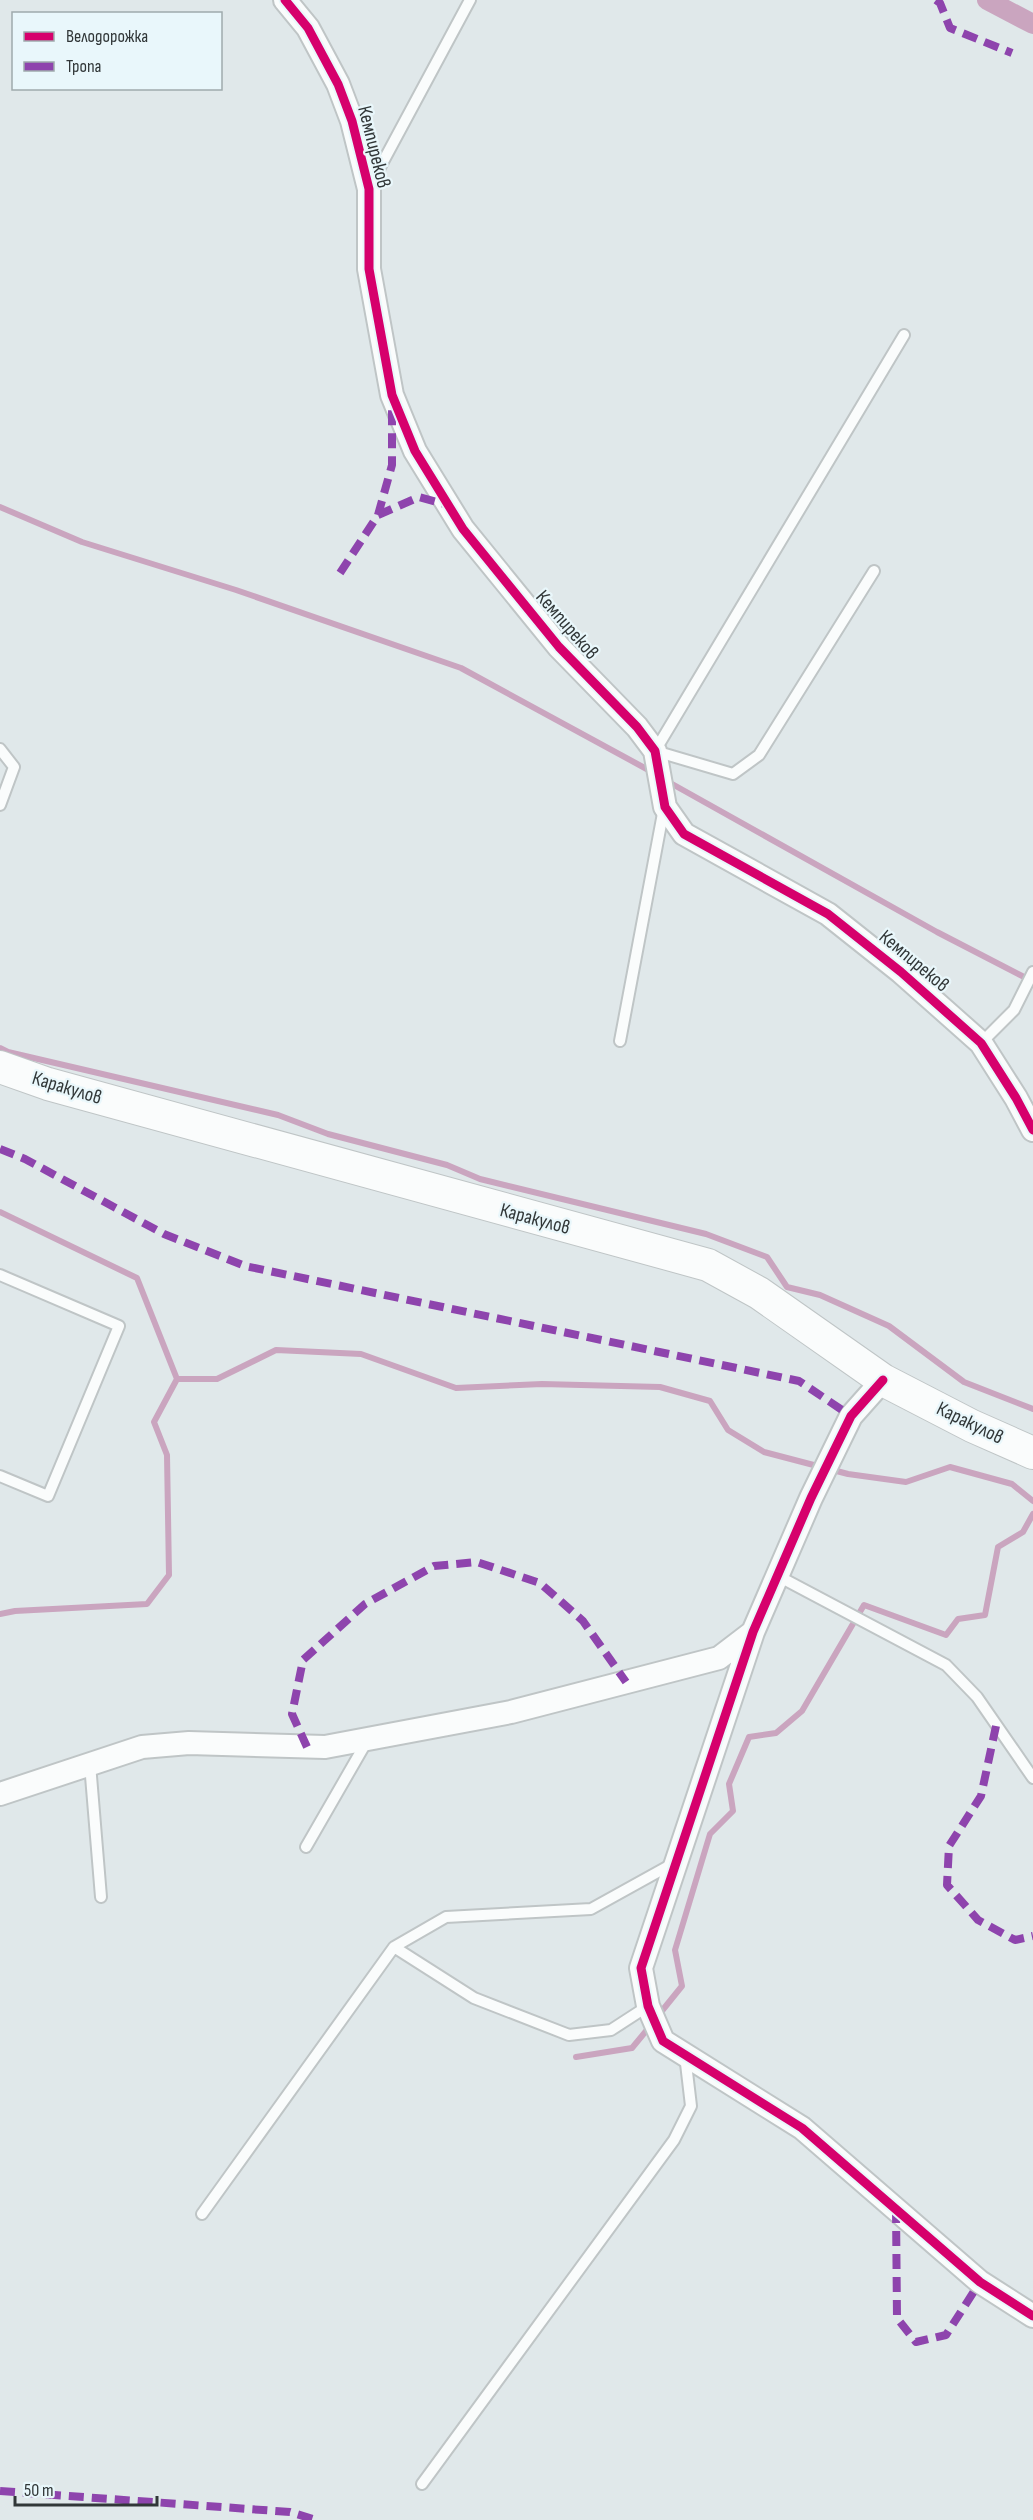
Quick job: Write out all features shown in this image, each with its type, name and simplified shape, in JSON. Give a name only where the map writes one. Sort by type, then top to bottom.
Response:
[{"type":"main road","name":"Каракулов","points":[[0,1067],[48,1084],[708,1265],[759,1293],[883,1380],[972,1426],[1033,1453]]},
{"type":"street","name":"Кемпиреков","points":[[285,0],[308,28],[338,84],[352,121],[369,189],[369,269],[392,395],[415,451],[463,529],[559,647],[637,727],[656,756],[664,800],[684,834],[828,914],[902,972],[981,1043],[1016,1098],[1033,1130]]},
{"type":"street","points":[[883,1380],[851,1416],[811,1498],[753,1632],[641,1968],[648,2006],[663,2041],[802,2128],[980,2282],[1033,2316]]},
{"type":"street","points":[[0,1794],[142,1747],[189,1743],[325,1747],[511,1712],[718,1658],[753,1632]]},
{"type":"lane","points":[[369,189],[470,0]]},
{"type":"lane","points":[[874,571],[759,755],[733,774],[656,756],[904,335]]},
{"type":"lane","points":[[0,749],[14,767],[0,806]]},
{"type":"lane","points":[[620,1041],[664,800]]},
{"type":"lane","points":[[981,1043],[1014,1010],[1033,972]]},
{"type":"lane","points":[[0,1275],[119,1326],[48,1496],[0,1476]]},
{"type":"lane","points":[[778,1576],[946,1665],[977,1697],[1033,1778]]},
{"type":"lane","points":[[306,1847],[368,1738]]},
{"type":"lane","points":[[90,1764],[101,1898]]},
{"type":"lane","points":[[202,2214],[394,1947],[446,1917],[591,1909],[677,1862]]},
{"type":"lane","points":[[394,1947],[474,1998],[569,2035],[611,2030],[648,2006]]},
{"type":"lane","points":[[422,2484],[674,2140],[691,2106],[685,2055]]},
{"type":"waterway","points":[[987,0],[1033,24]]},
{"type":"waterway","points":[[0,507],[82,542],[236,590],[461,668],[654,773]]},
{"type":"waterway","points":[[665,780],[937,932],[1030,980]]},
{"type":"waterway","points":[[0,1048],[8,1052],[278,1115],[328,1134],[447,1165],[480,1179],[706,1234],[767,1257],[787,1287],[820,1295],[889,1326],[964,1382],[1033,1409]]},
{"type":"waterway","points":[[0,1212],[137,1278],[177,1379],[217,1379],[276,1350],[361,1354],[456,1388],[542,1384],[660,1387],[710,1401],[728,1430],[764,1452],[848,1474],[906,1482],[950,1467],[1012,1484],[1033,1501]]},
{"type":"waterway","points":[[0,1614],[15,1611],[147,1604],[169,1575],[167,1455],[154,1422],[177,1379]]},
{"type":"waterway","points":[[657,2017],[682,1986],[675,1950],[710,1834],[733,1811],[729,1784],[749,1737],[776,1733],[802,1711],[864,1605],[946,1635],[958,1619],[985,1615],[998,1547],[1023,1532],[1033,1514]]},
{"type":"waterway","points":[[576,2057],[632,2048],[651,2025]]},
{"type":"marked path","points":[[936,0],[940,3],[950,28],[1012,53]]},
{"type":"marked path","points":[[340,573],[378,515],[392,465],[392,404]]},
{"type":"marked path","points":[[378,515],[419,497],[448,505]]},
{"type":"marked path","points":[[0,1149],[25,1159],[164,1234],[245,1266],[799,1381],[851,1416]]},
{"type":"marked path","points":[[307,1747],[292,1714],[303,1660],[365,1604],[434,1566],[477,1562],[540,1583],[583,1621],[626,1682]]},
{"type":"marked path","points":[[996,1726],[981,1796],[949,1846],[947,1885],[978,1920],[1015,1940],[1033,1936]]},
{"type":"marked path","points":[[896,2208],[897,2318],[916,2342],[946,2335],[980,2282]]},
{"type":"marked path","points":[[0,2491],[290,2512],[316,2520]]},
{"type":"cycle path","points":[[285,0],[308,28],[338,84],[352,121],[369,189],[369,269],[392,395],[415,451],[463,529],[559,647],[637,727],[655,751],[665,807],[684,834],[828,914],[901,972],[981,1043],[1016,1098],[1033,1130]]},
{"type":"cycle path","points":[[883,1380],[851,1416],[811,1498],[753,1632],[641,1968],[648,2006],[663,2041],[802,2128],[980,2282],[1033,2316]]}]
